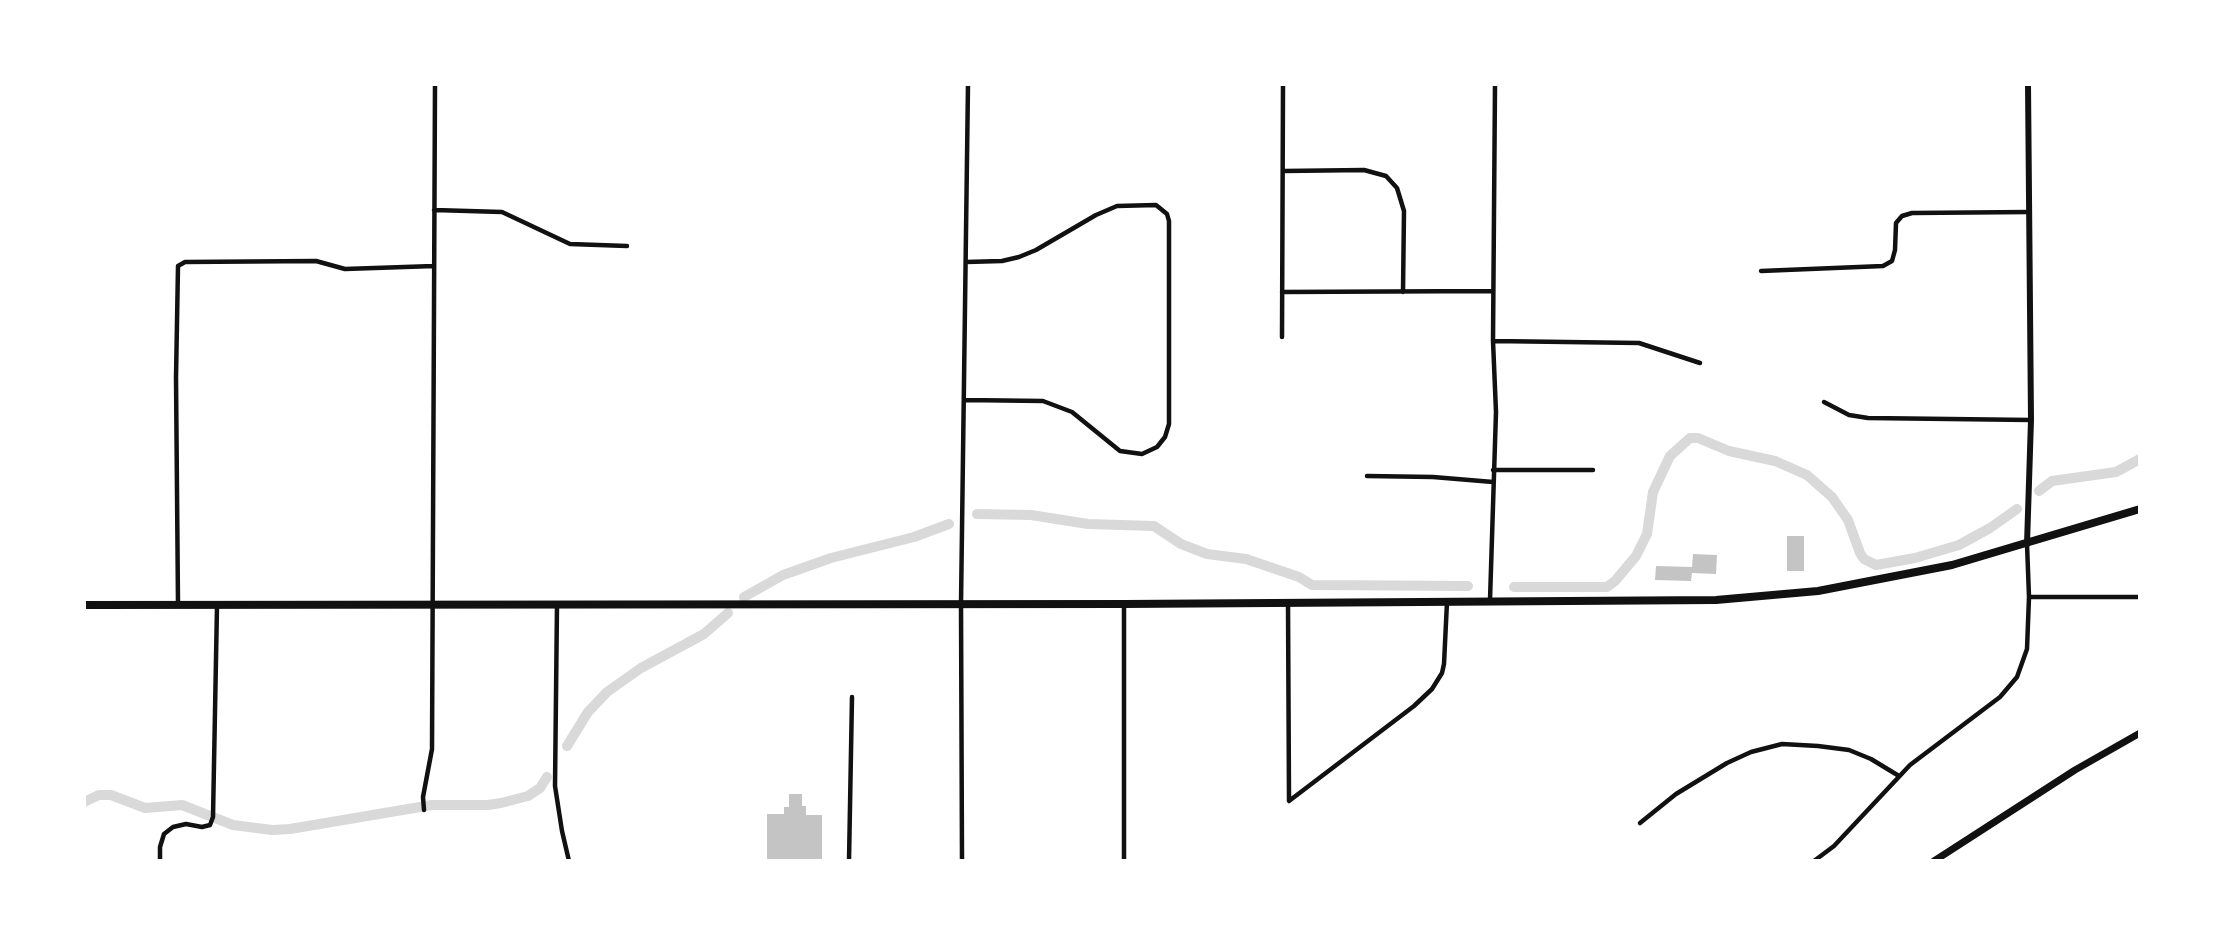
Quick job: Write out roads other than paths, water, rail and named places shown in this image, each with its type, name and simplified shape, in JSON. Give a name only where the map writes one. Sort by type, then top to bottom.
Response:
[{"type":"highway","points":[[84,605],[1125,604],[1716,600],[1818,591],[1952,565],[2140,509]]},
{"type":"main road","points":[[1934,861],[2076,770],[2140,733]]},
{"type":"street","points":[[424,810],[423,797],[432,748],[435,84]]},
{"type":"street","points":[[962,861],[961,604],[968,84]]},
{"type":"street","points":[[1282,337],[1283,84]]},
{"type":"street","points":[[1490,600],[1496,412],[1493,341],[1495,84]]},
{"type":"street","points":[[1814,861],[1834,846],[1899,776],[1940,740],[2000,697],[2017,677],[2027,649],[2031,420],[2028,84]]},
{"type":"street","points":[[1284,171],[1364,170],[1386,176],[1397,188],[1404,211],[1403,292]]},
{"type":"street","points":[[964,400],[1043,401],[1072,412],[1119,451],[1142,454],[1157,447],[1165,437],[1169,424],[1169,221],[1167,214],[1156,205],[1117,206],[1019,257],[990,262],[966,262]]},
{"type":"street","points":[[434,211],[502,212],[570,244],[627,246]]},
{"type":"street","points":[[1761,271],[1883,266],[1892,261],[1896,223],[1902,216],[1912,213],[2029,212]]},
{"type":"street","points":[[178,605],[176,272],[180,264],[316,261],[345,269],[434,266]]},
{"type":"street","points":[[1282,292],[1493,291]]},
{"type":"street","points":[[1493,341],[1639,343],[1700,363]]},
{"type":"street","points":[[1824,402],[1849,415],[1868,418],[2031,420]]},
{"type":"street","points":[[1493,470],[1593,470]]},
{"type":"street","points":[[1367,476],[1433,477],[1493,482]]},
{"type":"street","points":[[2029,597],[2140,597]]},
{"type":"street","points":[[1288,602],[1289,801],[1414,706],[1432,689],[1444,664],[1447,601]]},
{"type":"street","points":[[1124,861],[1125,604]]},
{"type":"street","points":[[160,861],[164,834],[173,827],[186,824],[202,827],[210,825],[213,817],[218,605]]},
{"type":"street","points":[[557,605],[555,786],[569,861]]},
{"type":"street","points":[[849,861],[852,697]]},
{"type":"street","points":[[1640,823],[1676,794],[1727,764],[1751,752],[1782,744],[1849,750],[1871,759],[1899,776]]},
{"type":"waterway","points":[[1514,587],[1607,587],[1615,581],[1636,556],[1647,534],[1653,492],[1670,456],[1690,438],[1698,438],[1729,451],[1775,461],[1807,475],[1832,497],[1848,520],[1860,553],[1864,559],[1876,565],[1915,558],[1959,545],[2017,509]]},
{"type":"waterway","points":[[2039,491],[2052,481],[2116,472],[2140,459]]},
{"type":"waterway","points":[[977,514],[1031,515],[1088,524],[1154,526],[1181,544],[1207,554],[1246,559],[1299,577],[1312,585],[1468,586]]},
{"type":"waterway","points":[[744,597],[783,575],[831,558],[914,537],[949,524]]},
{"type":"waterway","points":[[567,746],[588,712],[607,692],[641,668],[704,634],[728,613]]},
{"type":"waterway","points":[[84,802],[99,795],[111,795],[145,808],[182,805],[233,825],[272,830],[432,805],[501,803],[528,796],[540,788],[547,777]]}]
